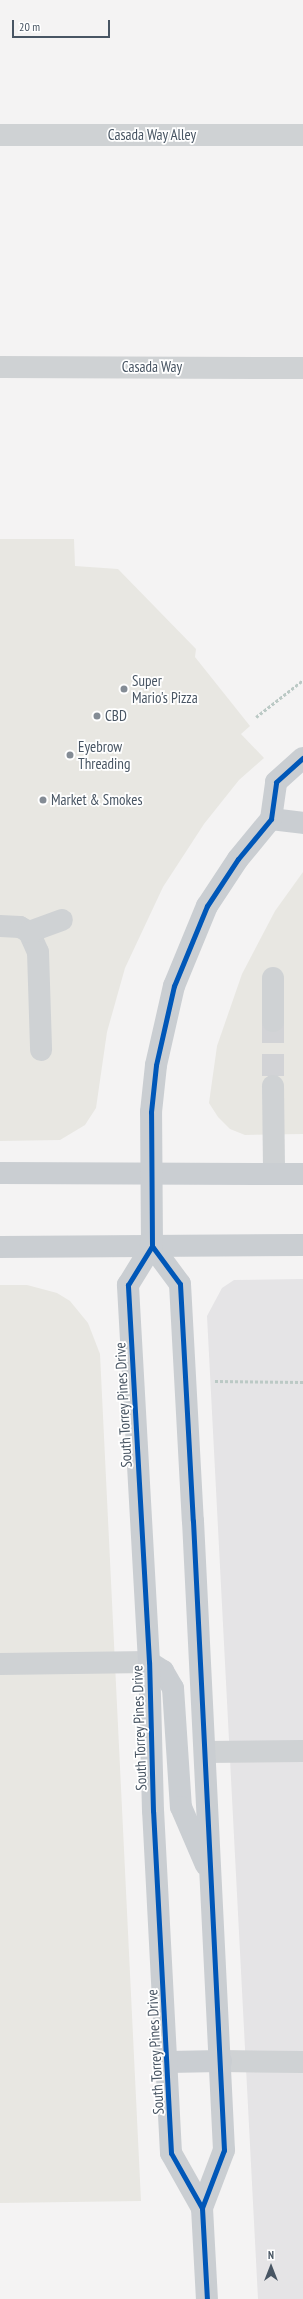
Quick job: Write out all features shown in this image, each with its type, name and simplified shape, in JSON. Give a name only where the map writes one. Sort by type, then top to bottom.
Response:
[{"type":"main road","points":[[152,1246],[151,1112],[156,1065],[174,986],[207,906],[238,859],[271,819],[276,782],[303,758]]},
{"type":"main road","points":[[271,819],[303,823]]},
{"type":"main road","points":[[0,1173],[303,1174]]},
{"type":"main road","points":[[0,1247],[303,1245]]},
{"type":"main road","name":"South Torrey Pines Drive","points":[[202,2208],[171,2153],[168,2062],[153,1811],[149,1662],[128,1285],[152,1246],[180,1284],[212,1879],[224,2150],[202,2208],[207,2299]]},
{"type":"main road","points":[[149,1662],[163,1671],[173,1688],[181,1807],[212,1879]]},
{"type":"main road","points":[[168,2062],[221,2061]]},
{"type":"street","name":"Casada Way Alley","points":[[0,134],[303,136]]},
{"type":"street","name":"Casada Way","points":[[0,367],[303,368]]},
{"type":"street","points":[[29,932],[62,920]]},
{"type":"street","points":[[0,926],[20,927],[29,932],[38,952],[41,1050]]},
{"type":"street","points":[[273,978],[273,1021]]},
{"type":"street","points":[[273,1086],[274,1174]]},
{"type":"street","points":[[0,1664],[149,1662]]},
{"type":"street","points":[[205,1752],[303,1751]]},
{"type":"street","points":[[221,2061],[303,2062]]},
{"type":"path","points":[[256,717],[303,680]]},
{"type":"path","points":[[215,1381],[303,1382]]},
{"type":"shaded area","points":[[0,539],[74,539],[75,566],[118,569],[196,649],[195,657],[250,726],[241,734],[264,758],[239,780],[204,824],[163,887],[125,968],[107,1032],[96,1108],[85,1125],[60,1140],[0,1141]]},
{"type":"shaded area","points":[[303,872],[303,1134],[245,1135],[230,1129],[218,1117],[209,1103],[217,1046],[242,974],[275,911]]},
{"type":"shaded area","points":[[303,1279],[303,2299],[258,2299],[207,1316],[222,1288],[234,1280]]},
{"type":"shaded area","points":[[0,1285],[27,1285],[57,1293],[70,1301],[88,1323],[100,1354],[141,2201],[0,2203]]},
{"type":"tunnel","points":[[273,1021],[273,1086]]},
{"type":"cycle path","points":[[202,2208],[171,2153],[153,1811],[149,1662],[128,1285],[152,1246],[151,1112],[156,1065],[174,986],[207,906],[238,859],[271,819],[276,782],[303,758]]},
{"type":"cycle path","points":[[152,1246],[180,1284],[193,1521],[224,2150],[202,2208],[207,2299]]},
{"type":"place","name":"Super Mario's Pizza","points":[[124,689]]},
{"type":"place","name":"CBD","points":[[97,716]]},
{"type":"place","name":"Eyebrow Threading","points":[[70,755]]},
{"type":"place","name":"Market & Smokes","points":[[43,800]]}]
